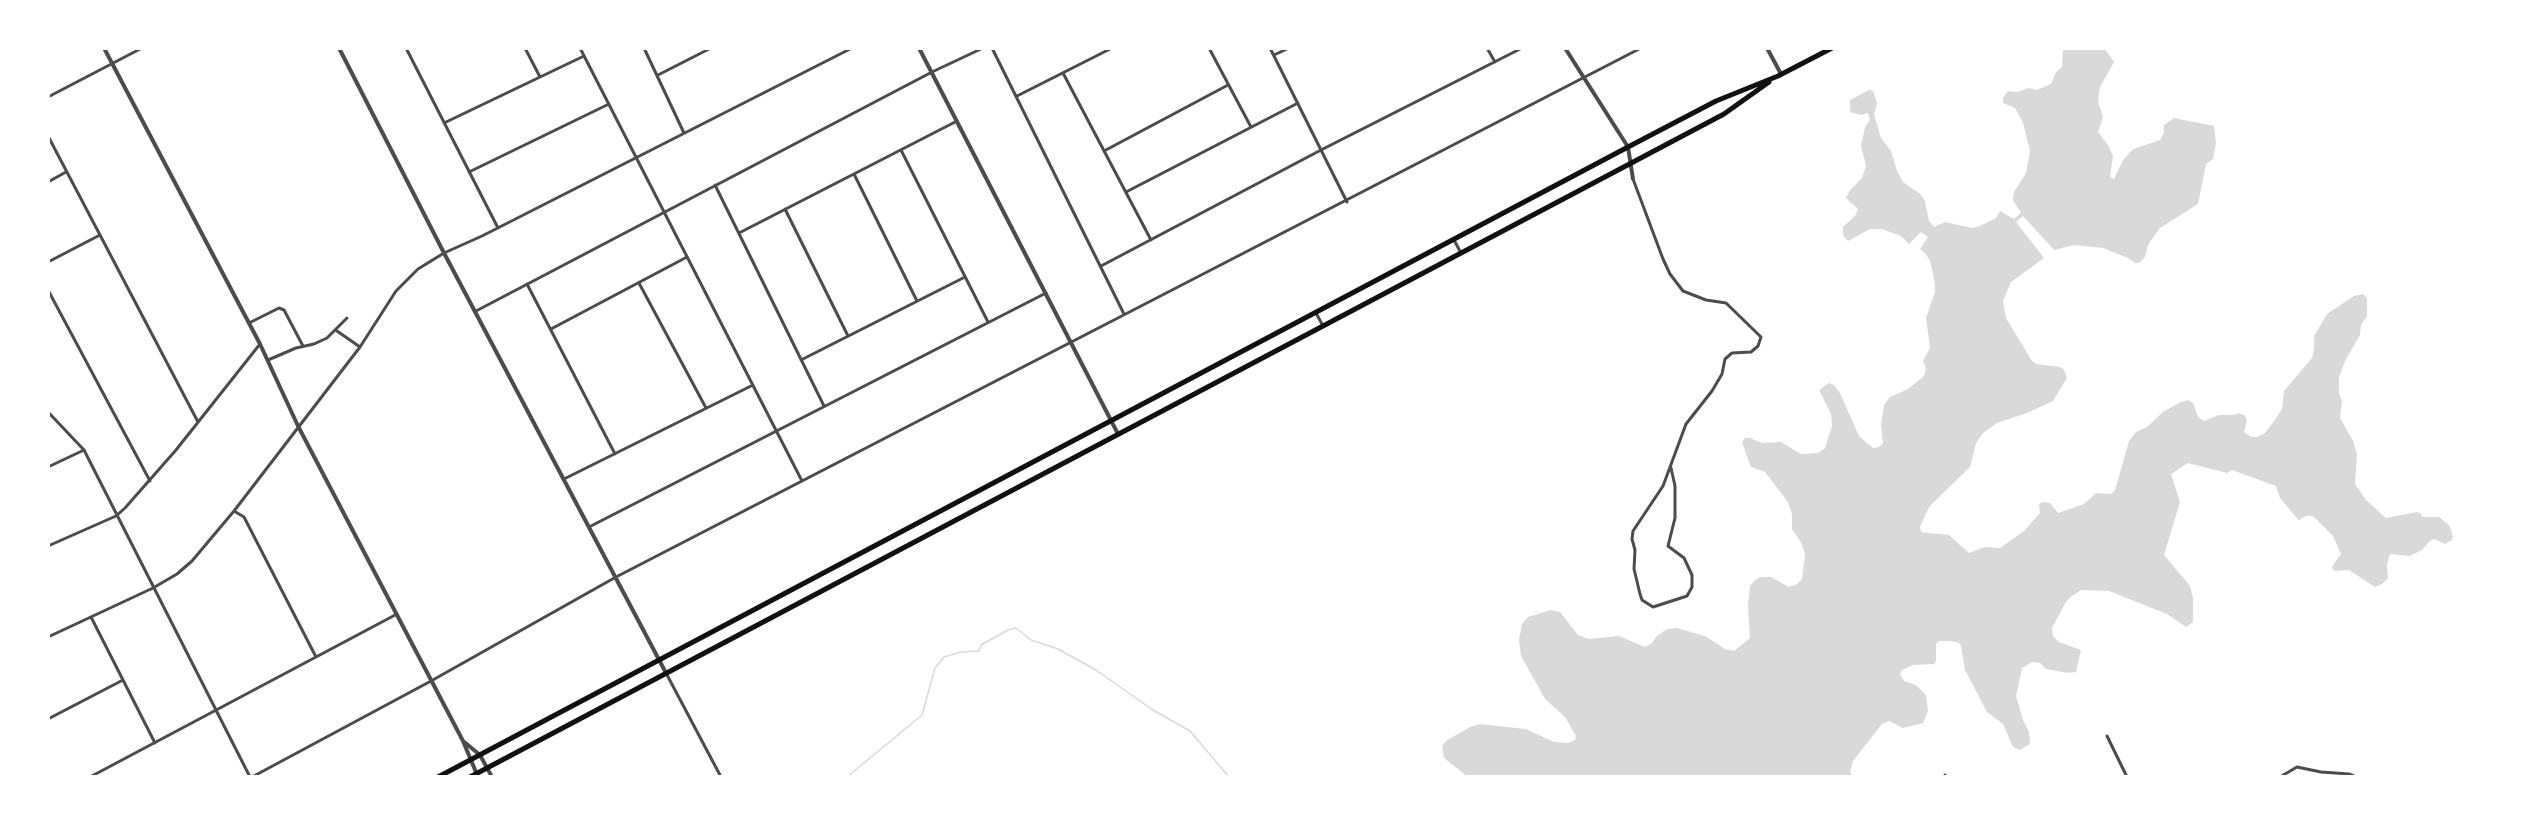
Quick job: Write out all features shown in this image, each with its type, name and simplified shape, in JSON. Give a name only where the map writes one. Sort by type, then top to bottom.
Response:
[{"type":"main road","points":[[438,777],[1628,147],[1716,101],[1780,75],[1832,48]]},
{"type":"main road","points":[[470,777],[1724,114],[1780,75]]},
{"type":"street","points":[[104,48],[260,344],[298,426],[398,614],[463,741],[477,775]]},
{"type":"street","points":[[48,97],[142,48]]},
{"type":"street","points":[[339,48],[444,253],[721,777]]},
{"type":"street","points":[[406,48],[498,228]]},
{"type":"street","points":[[525,48],[540,77]]},
{"type":"street","points":[[580,48],[802,481]]},
{"type":"street","points":[[644,48],[684,133]]},
{"type":"street","points":[[658,75],[711,48]]},
{"type":"street","points":[[48,637],[153,588],[177,574],[192,561],[234,511],[360,347],[396,291],[417,269],[444,253],[498,228],[852,48]]},
{"type":"street","points":[[919,48],[1119,435]]},
{"type":"street","points":[[476,311],[932,72],[983,48]]},
{"type":"street","points":[[992,48],[1124,314]]},
{"type":"street","points":[[1016,96],[1112,48]]},
{"type":"street","points":[[1209,48],[1251,127]]},
{"type":"street","points":[[1270,48],[1347,202]]},
{"type":"street","points":[[1274,55],[1289,48]]},
{"type":"street","points":[[1487,48],[1495,62]]},
{"type":"street","points":[[1101,266],[1521,48]]},
{"type":"street","points":[[1565,48],[1628,147],[1633,179],[1670,274],[1683,291],[1706,300],[1726,303],[1761,337],[1758,346],[1751,352],[1732,353],[1725,359],[1722,374],[1717,383],[1686,424],[1663,486],[1634,531],[1632,539],[1635,550],[1634,569],[1642,600],[1653,608],[1687,596],[1692,587],[1692,575],[1684,558],[1668,546],[1675,518],[1675,486],[1671,468]]},
{"type":"street","points":[[48,411],[84,450],[251,777],[431,681],[616,577],[1071,341],[1347,202],[1641,48]]},
{"type":"street","points":[[1767,48],[1780,75]]},
{"type":"street","points":[[444,123],[584,56]]},
{"type":"street","points":[[1063,73],[1151,240]]},
{"type":"street","points":[[1104,151],[1228,85]]},
{"type":"street","points":[[1126,192],[1298,103]]},
{"type":"street","points":[[469,172],[609,104]]},
{"type":"street","points":[[739,233],[957,121]]},
{"type":"street","points":[[48,136],[198,423]]},
{"type":"street","points":[[901,150],[988,322]]},
{"type":"street","points":[[48,182],[66,172]]},
{"type":"street","points":[[854,174],[917,301]]},
{"type":"street","points":[[715,185],[824,406]]},
{"type":"street","points":[[785,209],[848,336]]},
{"type":"street","points":[[48,262],[100,235]]},
{"type":"street","points":[[1454,240],[1461,253]]},
{"type":"street","points":[[551,329],[687,257]]},
{"type":"street","points":[[801,360],[965,277]]},
{"type":"street","points":[[527,284],[615,454]]},
{"type":"street","points":[[639,284],[706,408]]},
{"type":"street","points":[[48,290],[150,481]]},
{"type":"street","points":[[589,526],[1046,293]]},
{"type":"street","points":[[249,323],[279,308],[284,310],[303,346]]},
{"type":"street","points":[[1316,313],[1323,326]]},
{"type":"street","points":[[268,360],[314,344],[337,330],[347,318]]},
{"type":"street","points":[[337,330],[360,347]]},
{"type":"street","points":[[48,546],[116,516],[150,481],[260,344]]},
{"type":"street","points":[[564,479],[753,385]]},
{"type":"street","points":[[48,467],[84,450]]},
{"type":"street","points":[[234,511],[244,517],[316,657]]},
{"type":"street","points":[[90,777],[398,614]]},
{"type":"street","points":[[91,617],[155,743]]},
{"type":"street","points":[[48,719],[123,680]]},
{"type":"street","points":[[2107,736],[2127,777]]},
{"type":"street","points":[[463,741],[480,754],[492,777]]},
{"type":"street","points":[[2280,777],[2297,767],[2356,777]]},
{"type":"shaded area","points":[[2063,48],[2104,48],[2114,62],[2100,87],[2098,101],[2103,117],[2098,132],[2113,156],[2110,177],[2114,179],[2123,160],[2133,149],[2160,140],[2164,133],[2164,125],[2174,118],[2214,126],[2216,143],[2213,159],[2206,164],[2198,204],[2160,228],[2148,245],[2145,257],[2139,263],[2103,248],[2074,245],[2054,250],[2023,216],[2016,222],[2044,258],[2011,282],[2003,301],[2006,318],[2032,361],[2036,364],[2060,367],[2067,378],[2053,401],[1997,423],[1983,433],[1976,443],[1970,467],[1929,507],[1920,527],[1921,532],[1949,535],[1969,553],[1985,547],[2000,548],[2024,531],[2040,513],[2039,504],[2043,502],[2050,503],[2058,513],[2084,504],[2096,493],[2111,494],[2115,490],[2129,441],[2136,432],[2147,427],[2163,412],[2181,402],[2188,400],[2193,403],[2198,417],[2204,421],[2219,415],[2239,413],[2247,420],[2244,432],[2251,437],[2265,433],[2282,409],[2284,391],[2312,358],[2314,336],[2327,314],[2354,296],[2363,294],[2367,298],[2367,316],[2339,377],[2339,393],[2342,401],[2340,418],[2353,441],[2357,454],[2355,484],[2366,500],[2386,518],[2417,512],[2422,517],[2439,517],[2449,525],[2452,540],[2445,544],[2434,539],[2422,550],[2410,556],[2390,554],[2387,565],[2388,578],[2375,587],[2349,570],[2335,571],[2332,568],[2341,554],[2333,536],[2313,516],[2306,516],[2299,520],[2280,498],[2276,486],[2232,470],[2227,473],[2188,463],[2171,474],[2180,502],[2164,555],[2190,586],[2193,598],[2193,622],[2186,627],[2167,614],[2109,591],[2081,590],[2072,596],[2066,602],[2052,628],[2053,636],[2059,642],[2081,650],[2076,672],[2046,669],[2040,663],[2032,662],[2022,668],[2016,696],[2029,732],[2030,744],[2020,750],[2013,747],[2003,724],[1987,712],[1965,670],[1959,643],[1939,641],[1936,644],[1934,664],[1913,665],[1902,670],[1900,674],[1904,681],[1916,685],[1926,695],[1928,711],[1923,723],[1903,728],[1889,721],[1882,724],[1853,761],[1850,772],[1853,777],[1468,777],[1444,758],[1442,746],[1446,741],[1480,724],[1526,729],[1554,742],[1568,743],[1575,740],[1576,736],[1565,717],[1545,699],[1521,656],[1519,640],[1522,624],[1528,617],[1551,610],[1560,612],[1578,635],[1589,639],[1619,636],[1645,647],[1667,629],[1677,628],[1705,636],[1725,649],[1734,651],[1750,638],[1748,605],[1750,586],[1755,580],[1760,577],[1771,577],[1789,587],[1802,579],[1805,554],[1802,544],[1792,529],[1792,514],[1788,502],[1765,472],[1751,467],[1742,442],[1745,438],[1750,438],[1762,443],[1781,442],[1801,454],[1818,453],[1825,448],[1832,426],[1831,414],[1819,390],[1829,383],[1834,385],[1840,393],[1859,436],[1873,448],[1879,447],[1883,443],[1881,425],[1884,405],[1890,397],[1908,389],[1924,376],[1926,368],[1923,361],[1930,348],[1926,318],[1935,292],[1934,278],[1930,261],[1920,249],[1928,237],[1921,232],[1909,244],[1901,236],[1882,229],[1870,229],[1848,241],[1843,235],[1843,227],[1855,216],[1858,209],[1846,198],[1850,190],[1862,178],[1866,166],[1861,146],[1865,127],[1870,120],[1868,113],[1861,115],[1850,112],[1850,100],[1869,90],[1873,91],[1877,103],[1874,115],[1881,138],[1891,151],[1903,182],[1920,194],[1925,201],[1929,221],[1934,227],[1945,222],[1972,228],[1996,218],[2000,211],[2014,219],[2021,213],[2013,200],[2014,192],[2026,173],[2030,151],[2023,123],[2015,108],[2003,103],[2003,98],[2008,91],[2017,92],[2029,88],[2037,90],[2051,84],[2056,72],[2062,67]]},
{"type":"waterway","points":[[847,777],[922,715],[935,668],[944,657],[961,652],[979,651],[981,645],[1016,628],[1031,640],[1058,649],[1096,670],[1153,710],[1190,731],[1229,777]]}]
